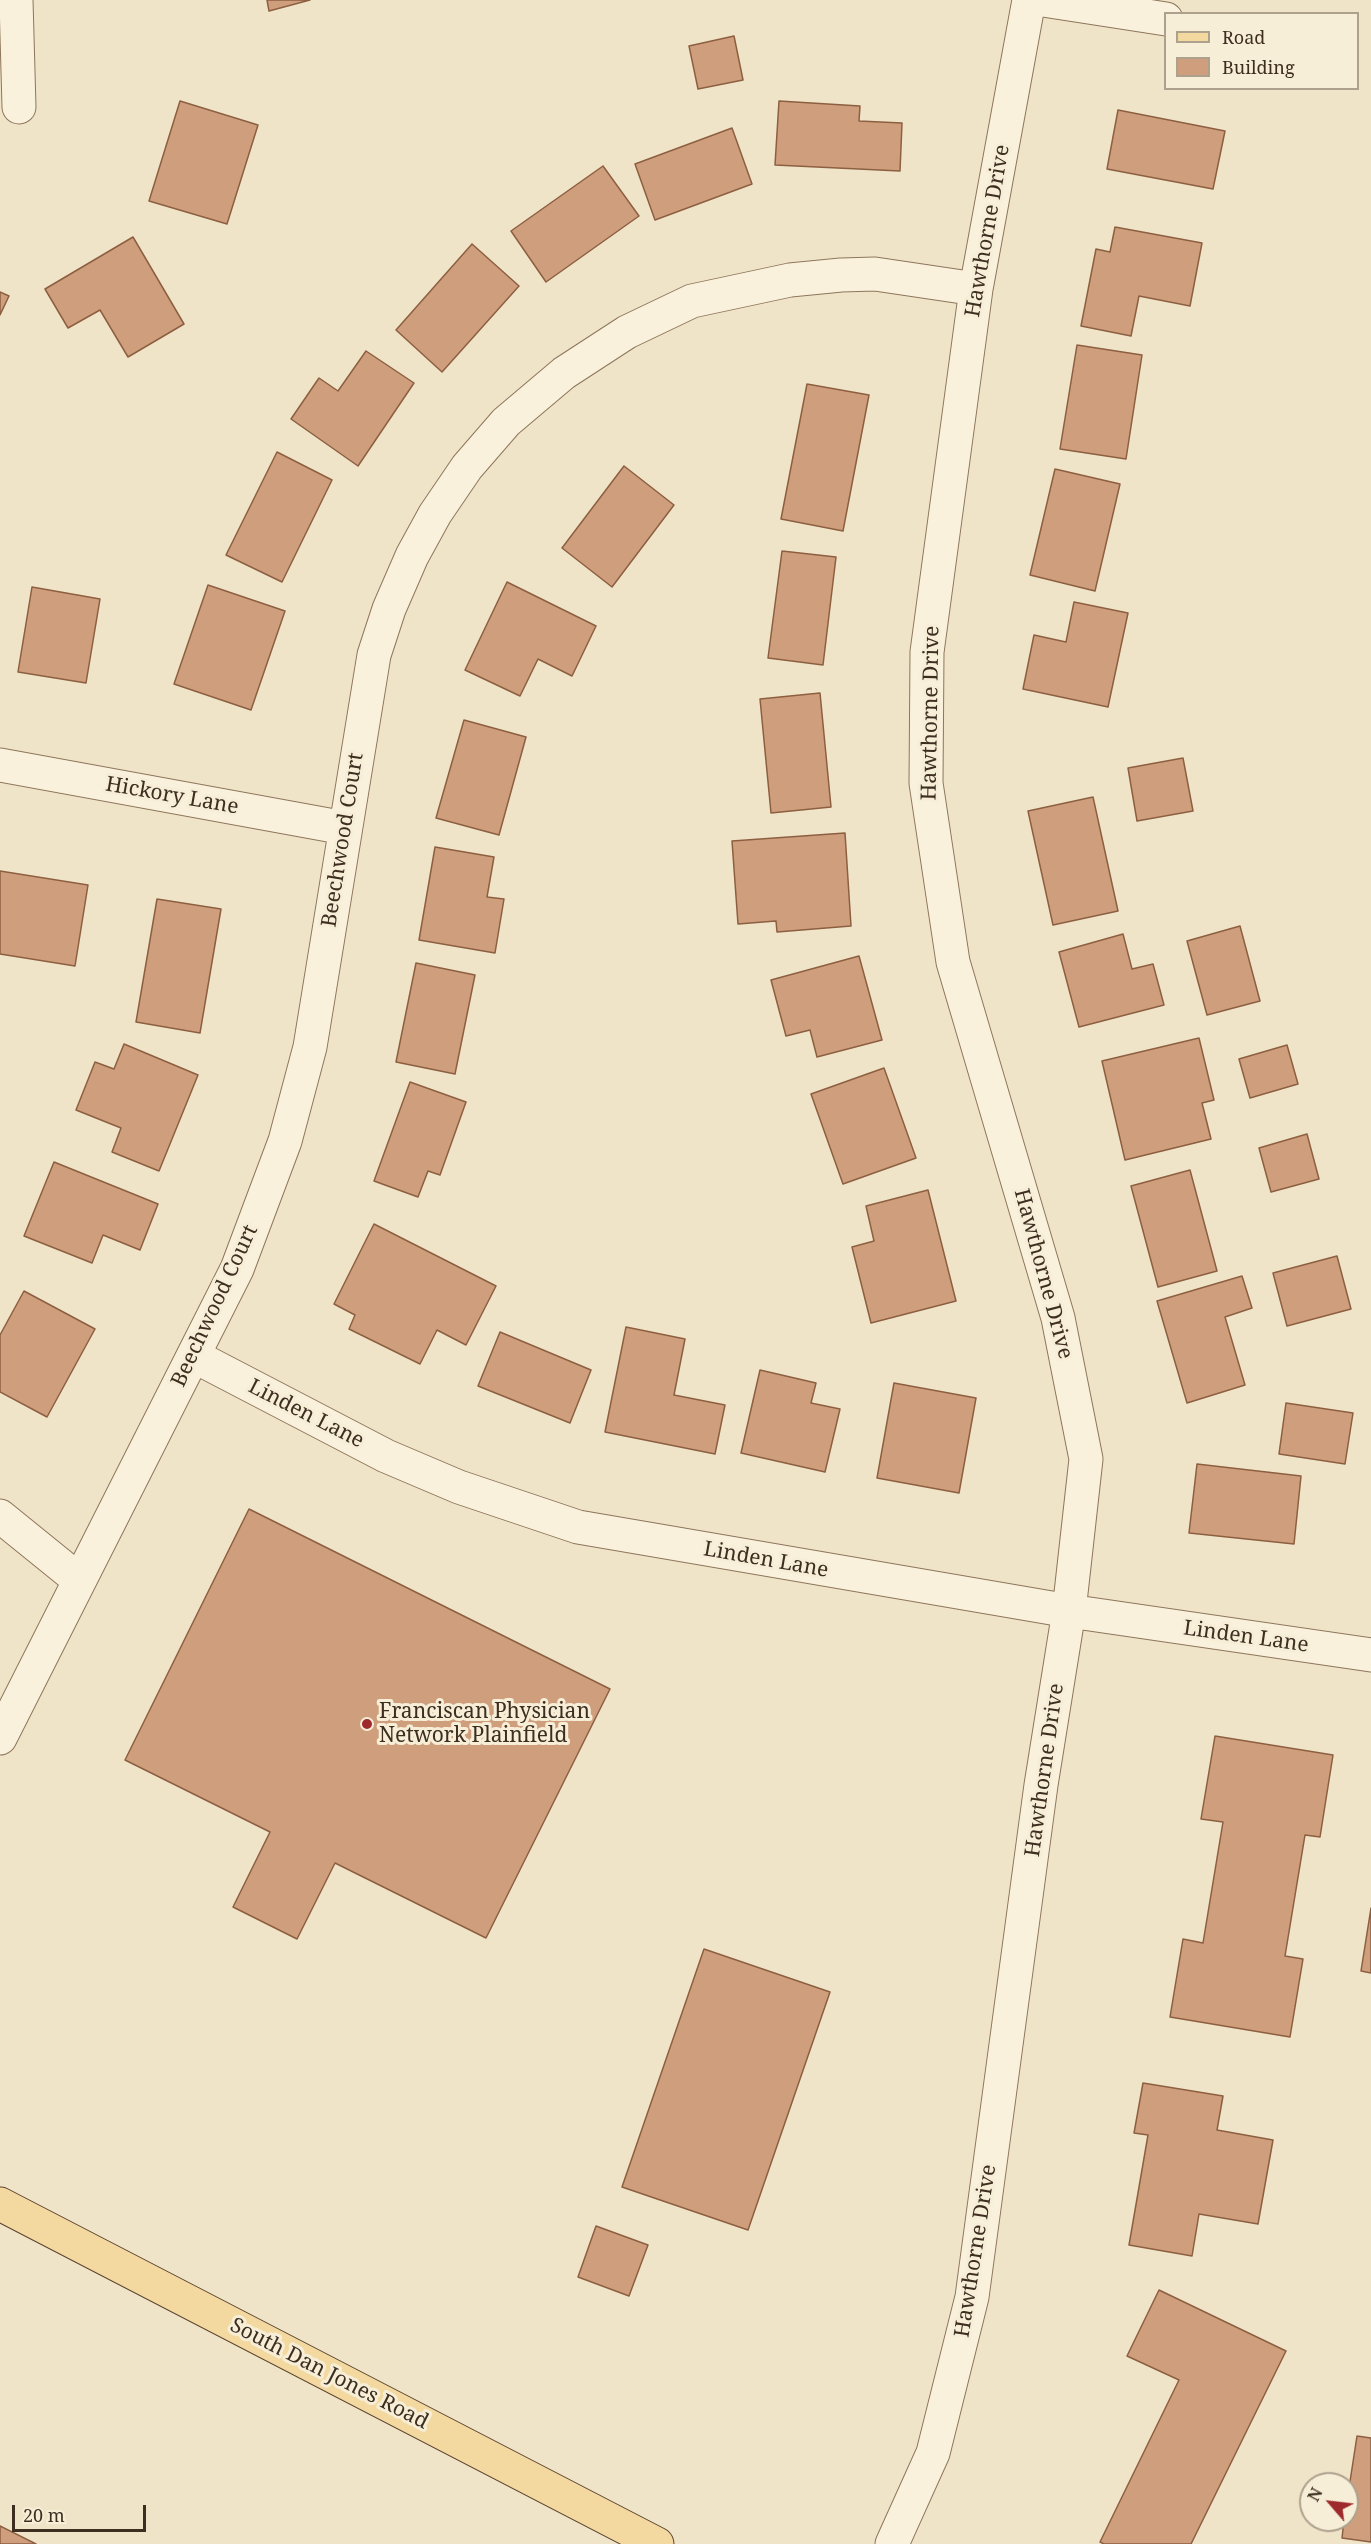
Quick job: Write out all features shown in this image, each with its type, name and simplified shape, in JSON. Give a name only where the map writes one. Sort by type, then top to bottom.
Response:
[{"type":"main road","name":"South Dan Jones Road","points":[[0,2204],[657,2544]]},
{"type":"street","points":[[16,0],[19,107]]},
{"type":"street","name":"Hawthorne Drive","points":[[892,2544],[933,2453],[972,2296],[1041,1785],[1069,1611],[1086,1459],[1059,1318],[953,962],[926,783],[927,652],[976,289],[1029,0]]},
{"type":"street","points":[[1043,0],[1164,19]]},
{"type":"street","name":"Beechwood Court","points":[[0,1738],[237,1269],[285,1141],[310,1047],[374,655],[389,609],[412,556],[435,514],[467,467],[514,415],[573,367],[627,332],[692,301],[790,280],[841,275],[875,274],[976,289]]},
{"type":"street","name":"Hickory Lane","points":[[0,765],[345,828]]},
{"type":"street","name":"Linden Lane","points":[[194,1356],[386,1456],[459,1487],[578,1527],[1069,1611],[1371,1655]]},
{"type":"street","points":[[0,1516],[79,1580]]},
{"type":"building","points":[[267,0],[310,0],[269,11]]},
{"type":"building","points":[[734,36],[743,80],[698,89],[689,46]]},
{"type":"building","points":[[180,101],[258,125],[227,224],[149,201]]},
{"type":"building","points":[[779,101],[860,106],[859,121],[902,123],[900,171],[775,165]]},
{"type":"building","points":[[1118,110],[1225,131],[1213,189],[1107,169]]},
{"type":"building","points":[[732,128],[752,184],[655,220],[635,164]]},
{"type":"building","points":[[603,166],[639,216],[546,282],[511,231]]},
{"type":"building","points":[[1115,227],[1202,243],[1190,306],[1139,296],[1131,336],[1081,326],[1096,249],[1110,252]]},
{"type":"building","points":[[133,237],[184,324],[128,357],[100,310],[68,328],[45,289]]},
{"type":"building","points":[[472,244],[519,286],[442,372],[396,330]]},
{"type":"building","points":[[0,292],[9,296],[0,315]]},
{"type":"building","points":[[1077,345],[1142,355],[1126,459],[1060,449]]},
{"type":"building","points":[[366,351],[414,383],[358,466],[291,419],[319,378],[338,391]]},
{"type":"building","points":[[807,384],[869,395],[843,531],[781,519]]},
{"type":"building","points":[[277,452],[332,480],[282,582],[226,555]]},
{"type":"building","points":[[624,466],[674,505],[612,587],[562,548]]},
{"type":"building","points":[[1055,469],[1120,484],[1095,591],[1030,575]]},
{"type":"building","points":[[782,551],[836,557],[823,665],[768,658]]},
{"type":"building","points":[[507,582],[596,626],[572,676],[538,659],[520,696],[465,670]]},
{"type":"building","points":[[208,585],[285,611],[251,710],[174,684]]},
{"type":"building","points":[[32,587],[100,599],[86,683],[18,672]]},
{"type":"building","points":[[1074,602],[1128,613],[1108,707],[1023,689],[1034,635],[1066,642]]},
{"type":"building","points":[[820,693],[831,807],[771,813],[760,699]]},
{"type":"building","points":[[464,720],[526,737],[499,835],[436,818]]},
{"type":"building","points":[[1183,758],[1193,811],[1137,821],[1128,768]]},
{"type":"building","points":[[1093,797],[1118,911],[1053,925],[1028,811]]},
{"type":"building","points":[[845,833],[851,926],[777,932],[776,921],[738,924],[732,841]]},
{"type":"building","points":[[435,847],[494,857],[487,897],[504,899],[495,953],[419,940]]},
{"type":"building","points":[[0,871],[88,885],[75,966],[0,954]]},
{"type":"building","points":[[157,899],[221,909],[200,1033],[136,1022]]},
{"type":"building","points":[[1240,926],[1260,1001],[1207,1015],[1187,941]]},
{"type":"building","points":[[1123,934],[1132,969],[1153,964],[1164,1005],[1079,1027],[1059,952]]},
{"type":"building","points":[[859,956],[882,1040],[817,1057],[810,1030],[786,1036],[771,980]]},
{"type":"building","points":[[416,963],[475,975],[455,1074],[396,1062]]},
{"type":"building","points":[[1199,1038],[1214,1100],[1202,1103],[1211,1139],[1125,1160],[1102,1061]]},
{"type":"building","points":[[124,1044],[198,1075],[159,1171],[112,1152],[121,1128],[76,1110],[95,1062],[114,1069]]},
{"type":"building","points":[[1287,1045],[1298,1084],[1250,1098],[1239,1059]]},
{"type":"building","points":[[884,1068],[916,1158],[843,1184],[811,1094]]},
{"type":"building","points":[[410,1082],[466,1102],[440,1175],[428,1171],[418,1197],[374,1181]]},
{"type":"building","points":[[1307,1134],[1319,1179],[1271,1192],[1259,1148]]},
{"type":"building","points":[[54,1162],[158,1204],[140,1250],[103,1235],[92,1263],[24,1236]]},
{"type":"building","points":[[1190,1170],[1217,1271],[1158,1287],[1131,1186]]},
{"type":"building","points":[[928,1190],[956,1301],[871,1323],[852,1247],[874,1241],[866,1206]]},
{"type":"building","points":[[374,1224],[496,1286],[466,1345],[437,1330],[420,1364],[349,1329],[355,1315],[334,1304]]},
{"type":"building","points":[[1337,1256],[1351,1309],[1287,1326],[1273,1273]]},
{"type":"building","points":[[1242,1276],[1252,1308],[1225,1317],[1245,1385],[1187,1403],[1157,1301]]},
{"type":"building","points":[[24,1291],[95,1329],[47,1417],[0,1392],[0,1335]]},
{"type":"building","points":[[626,1327],[685,1339],[674,1395],[725,1405],[715,1454],[605,1432]]},
{"type":"building","points":[[500,1332],[591,1370],[570,1423],[478,1386]]},
{"type":"building","points":[[760,1370],[816,1383],[811,1403],[840,1409],[825,1472],[741,1453]]},
{"type":"building","points":[[894,1383],[976,1398],[959,1493],[877,1478]]},
{"type":"building","points":[[1286,1403],[1353,1413],[1345,1464],[1279,1454]]},
{"type":"building","points":[[1197,1464],[1301,1476],[1294,1544],[1189,1533]]},
{"type":"building","name":"Franciscan Physician Network Plainfield","points":[[249,1509],[610,1689],[486,1938],[335,1863],[297,1939],[233,1907],[270,1832],[125,1760]]},
{"type":"building","points":[[1215,1736],[1333,1755],[1320,1837],[1305,1835],[1285,1956],[1303,1959],[1290,2037],[1170,2017],[1183,1939],[1203,1943],[1223,1822],[1201,1819]]},
{"type":"building","points":[[1371,1908],[1371,1973],[1361,1971]]},
{"type":"building","points":[[704,1949],[830,1992],[748,2230],[622,2187]]},
{"type":"building","points":[[1143,2083],[1223,2096],[1217,2130],[1273,2140],[1258,2224],[1199,2214],[1192,2256],[1129,2245],[1148,2135],[1134,2133]]},
{"type":"building","points":[[596,2226],[648,2245],[629,2296],[578,2277]]},
{"type":"building","points":[[1159,2290],[1286,2351],[1191,2544],[1104,2544],[1100,2542],[1179,2380],[1127,2356]]},
{"type":"building","points":[[1357,2436],[1371,2438],[1371,2542],[1342,2538],[1343,2532],[1359,2532],[1359,2472],[1351,2472]]},
{"type":"building","points":[[0,2526],[36,2544],[0,2544]]},
{"type":"place","name":"Franciscan Physician Network Plainfield","points":[[367,1724]]}]
